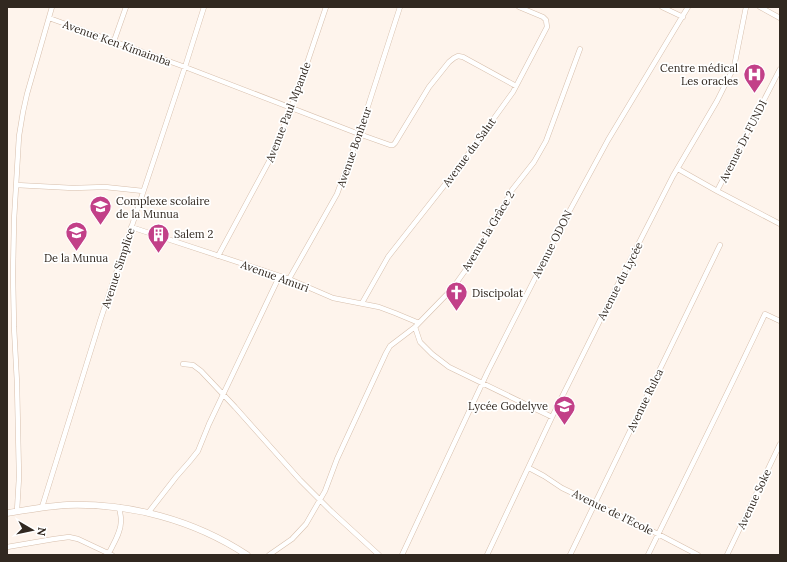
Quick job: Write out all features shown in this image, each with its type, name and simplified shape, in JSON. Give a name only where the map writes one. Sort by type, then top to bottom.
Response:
[{"type":"street","points":[[18,511],[19,477],[13,274],[14,220],[19,136],[23,112],[52,7]]},
{"type":"street","points":[[114,41],[126,7]]},
{"type":"street","name":"Avenue Simplice","points":[[42,507],[100,321],[186,67],[204,7]]},
{"type":"street","name":"Avenue Paul Mpande","points":[[218,256],[273,154],[301,81],[326,7]]},
{"type":"street","name":"Avenue Bonheur","points":[[289,279],[337,194],[359,134],[400,7]]},
{"type":"street","name":"Avenue du Salut","points":[[362,303],[388,257],[458,168],[516,86],[547,27],[546,20],[543,17],[519,7]]},
{"type":"street","points":[[662,7],[682,18]]},
{"type":"street","name":"Avenue ODON","points":[[402,555],[482,383],[563,223],[608,140],[688,7]]},
{"type":"street","name":"Avenue du Lycée","points":[[487,555],[617,286],[678,169],[734,67],[746,7]]},
{"type":"street","points":[[760,7],[780,18]]},
{"type":"street","name":"Avenue Ken Kimaimba","points":[[49,18],[186,67],[390,145],[395,143],[429,87],[449,62],[458,56],[463,57],[516,86]]},
{"type":"street","name":"Avenue la Grâce 2","points":[[269,555],[292,539],[306,524],[324,490],[390,346],[415,327],[452,288],[467,268],[488,234],[506,199],[534,162],[546,141],[580,49]]},
{"type":"street","name":"Avenue Dr FUNDI","points":[[717,191],[780,69]]},
{"type":"street","points":[[678,169],[780,224]]},
{"type":"street","points":[[16,185],[73,188],[105,187],[143,191]]},
{"type":"street","name":"Avenue Amuri","points":[[131,227],[279,277],[289,279],[333,298],[379,307],[419,323]]},
{"type":"street","name":"Avenue Rulca","points":[[570,555],[720,246]]},
{"type":"street","points":[[148,512],[198,451],[209,424],[279,277]]},
{"type":"street","points":[[648,555],[766,314],[780,321]]},
{"type":"street","points":[[415,327],[420,342],[432,354],[449,367],[552,418]]},
{"type":"street","points":[[183,364],[193,365],[201,372],[223,394],[300,480],[379,555]]},
{"type":"street","name":"Avenue Soke","points":[[727,555],[780,444]]},
{"type":"street","name":"Avenue de l'Ecole","points":[[528,468],[544,476],[562,488],[698,555]]},
{"type":"street","points":[[7,513],[42,507],[67,505],[119,507],[148,512],[191,526],[218,538],[246,555]]},
{"type":"street","points":[[7,547],[69,538],[78,539],[110,554],[121,527],[119,507]]},
{"type":"place","name":"Centre médical Les oracles","points":[[754,94]]},
{"type":"place","name":"Complexe scolaire de la Munua","points":[[101,226]]},
{"type":"place","name":"De la Munua","points":[[76,252]]},
{"type":"place","name":"Salem 2","points":[[159,254]]},
{"type":"place","name":"Discipolat","points":[[457,312]]},
{"type":"place","name":"Lycée Godelyve","points":[[564,426]]}]
